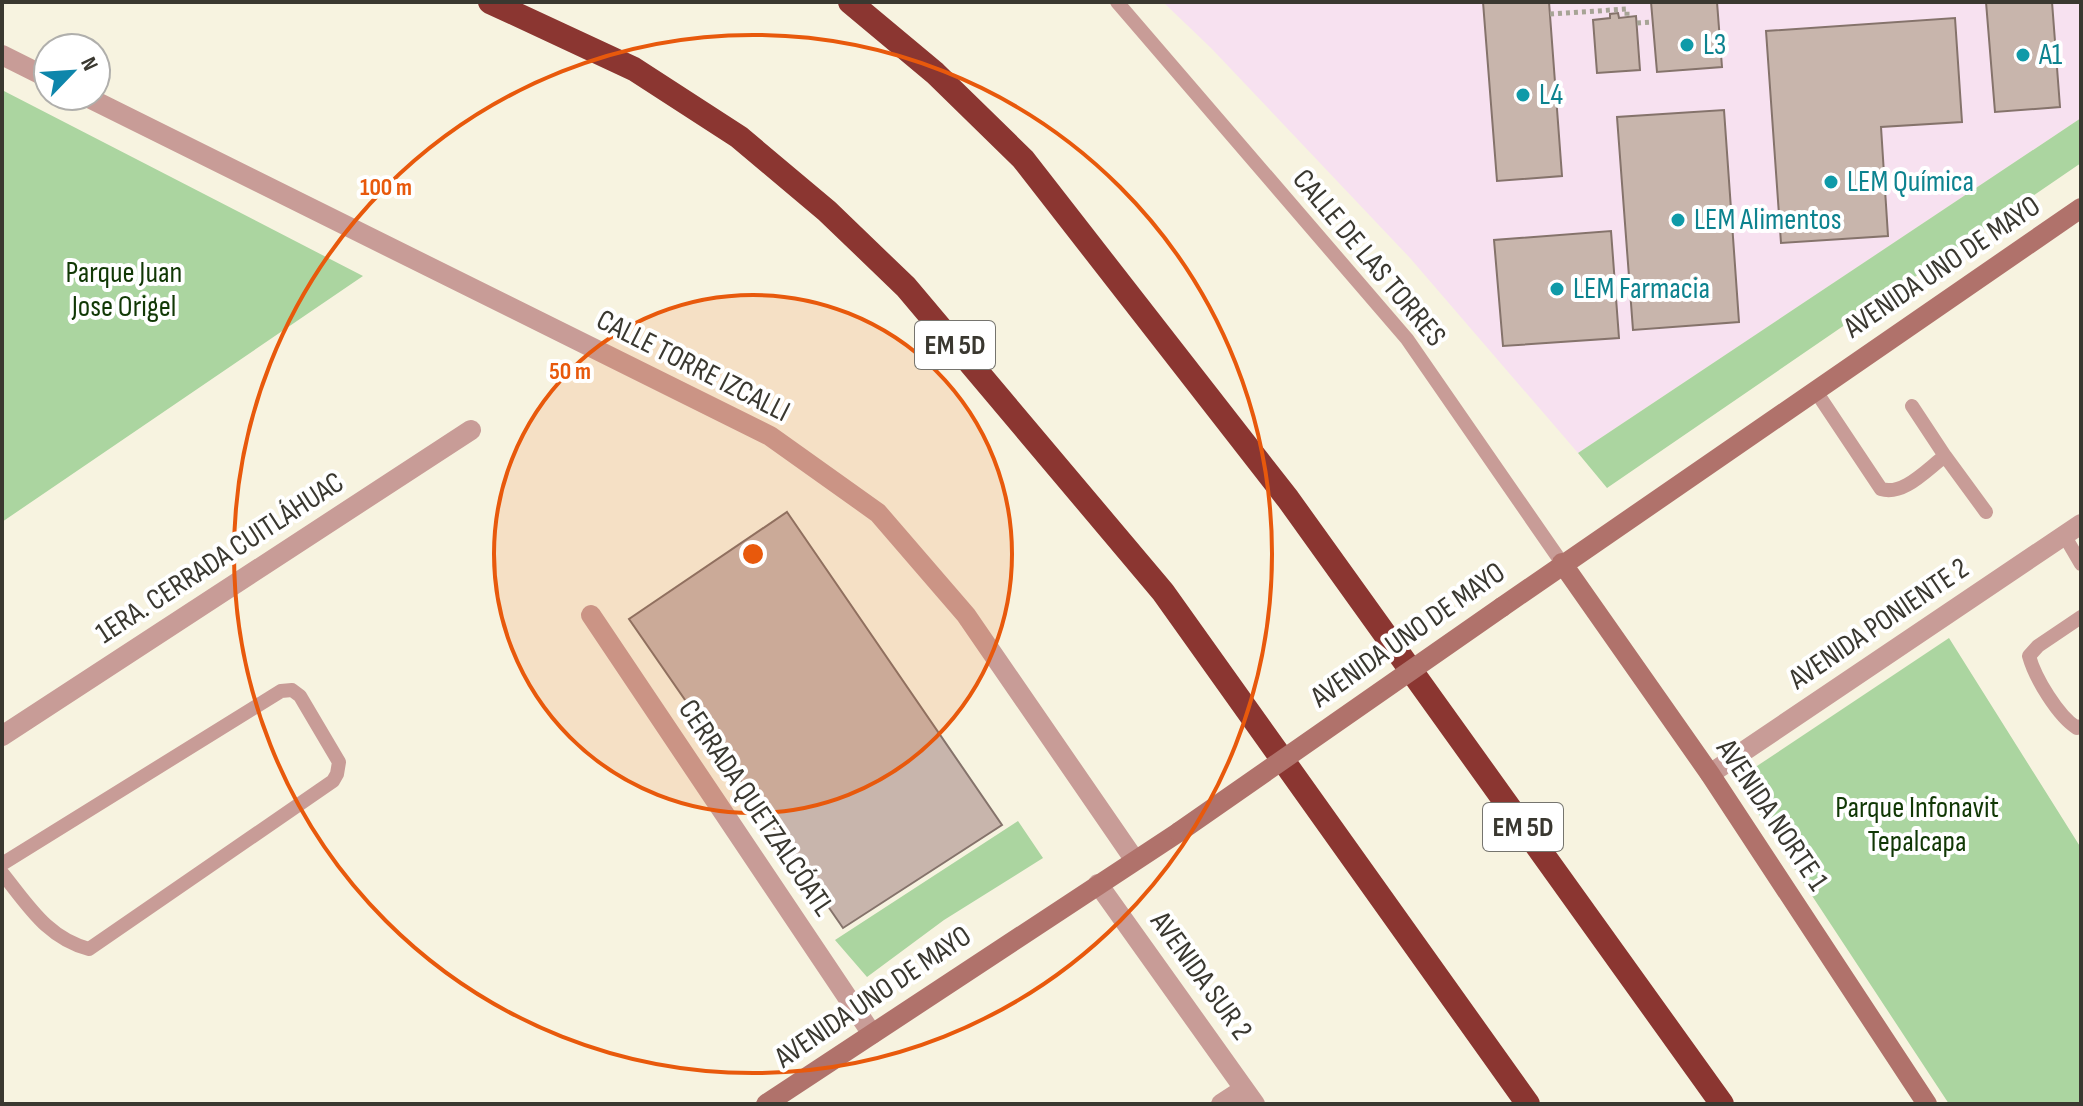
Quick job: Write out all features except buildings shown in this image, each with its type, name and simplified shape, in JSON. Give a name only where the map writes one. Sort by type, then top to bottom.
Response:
[{"type":"highway","name":"EM 5D","points":[[490,2],[634,69],[739,137],[827,211],[906,287],[1163,592],[1528,1104]]},
{"type":"highway","name":"EM 5D","points":[[850,2],[935,73],[1023,159],[1288,499],[1722,1104]]},
{"type":"main road","name":"AVENIDA UNO DE MAYO","points":[[766,1104],[1179,832],[1562,563],[2081,208]]},
{"type":"main road","name":"AVENIDA NORTE 1","points":[[1562,563],[1710,774],[1927,1104]]},
{"type":"street","points":[[2,55],[32,70]]},
{"type":"street","name":"CALLE TORRE IZCALLI","points":[[112,109],[770,436],[866,504],[878,513],[966,615],[1134,859]]},
{"type":"street","name":"1ERA. CERRADA CUITLÁHUAC","points":[[2,736],[471,430]]},
{"type":"street","name":"AVENIDA PONIENTE 2","points":[[1710,774],[2073,530]]},
{"type":"street","name":"CERRADA QUETZALCÓATL","points":[[591,615],[872,1034]]},
{"type":"street","name":"AVENIDA SUR 2","points":[[1098,884],[1250,1096]]},
{"type":"street","points":[[1221,1104],[1250,1096]]},
{"type":"lane","name":"CALLE DE LAS TORRES","points":[[1117,2],[1407,339],[1562,563]]},
{"type":"lane","points":[[1815,390],[1881,489],[1891,492],[1902,489],[1945,456]]},
{"type":"lane","points":[[1912,406],[1986,512]]},
{"type":"lane","points":[[2073,530],[2081,564]]},
{"type":"lane","points":[[2081,617],[2038,646],[2029,656],[2032,668],[2066,721],[2077,728],[2081,726]]},
{"type":"lane","points":[[2,864],[281,691],[292,690],[300,696],[339,762],[333,781],[89,949],[70,944],[44,925],[2,873]]},
{"type":"path","points":[[1550,14],[1627,9],[1627,17]]},
{"type":"path","points":[[1601,10],[1602,19]]},
{"type":"path","points":[[1637,23],[1653,22]]},
{"type":"shaded area","points":[[1163,2],[2081,2],[2081,118],[1578,453],[1410,258],[1211,48]]},
{"type":"green space","name":"Parque Juan Jose Origel","points":[[2,90],[32,105],[32,112],[45,112],[363,276],[2,522]]},
{"type":"green space","points":[[2081,118],[2081,163],[1607,488],[1578,453]]},
{"type":"green space","name":"Parque Infonavit Tepalcapa","points":[[1949,638],[2081,848],[2081,1104],[1949,1104],[1736,780]]},
{"type":"green space","points":[[1018,821],[1043,858],[944,920],[867,977],[835,940]]},
{"type":"place","name":"L3","points":[[1687,45]]},
{"type":"place","name":"A1","points":[[2023,55]]},
{"type":"place","name":"L4","points":[[1523,95]]},
{"type":"place","name":"LEM Química","points":[[1831,182]]},
{"type":"place","name":"LEM Alimentos","points":[[1678,220]]},
{"type":"place","name":"LEM Farmacia","points":[[1557,289]]}]
